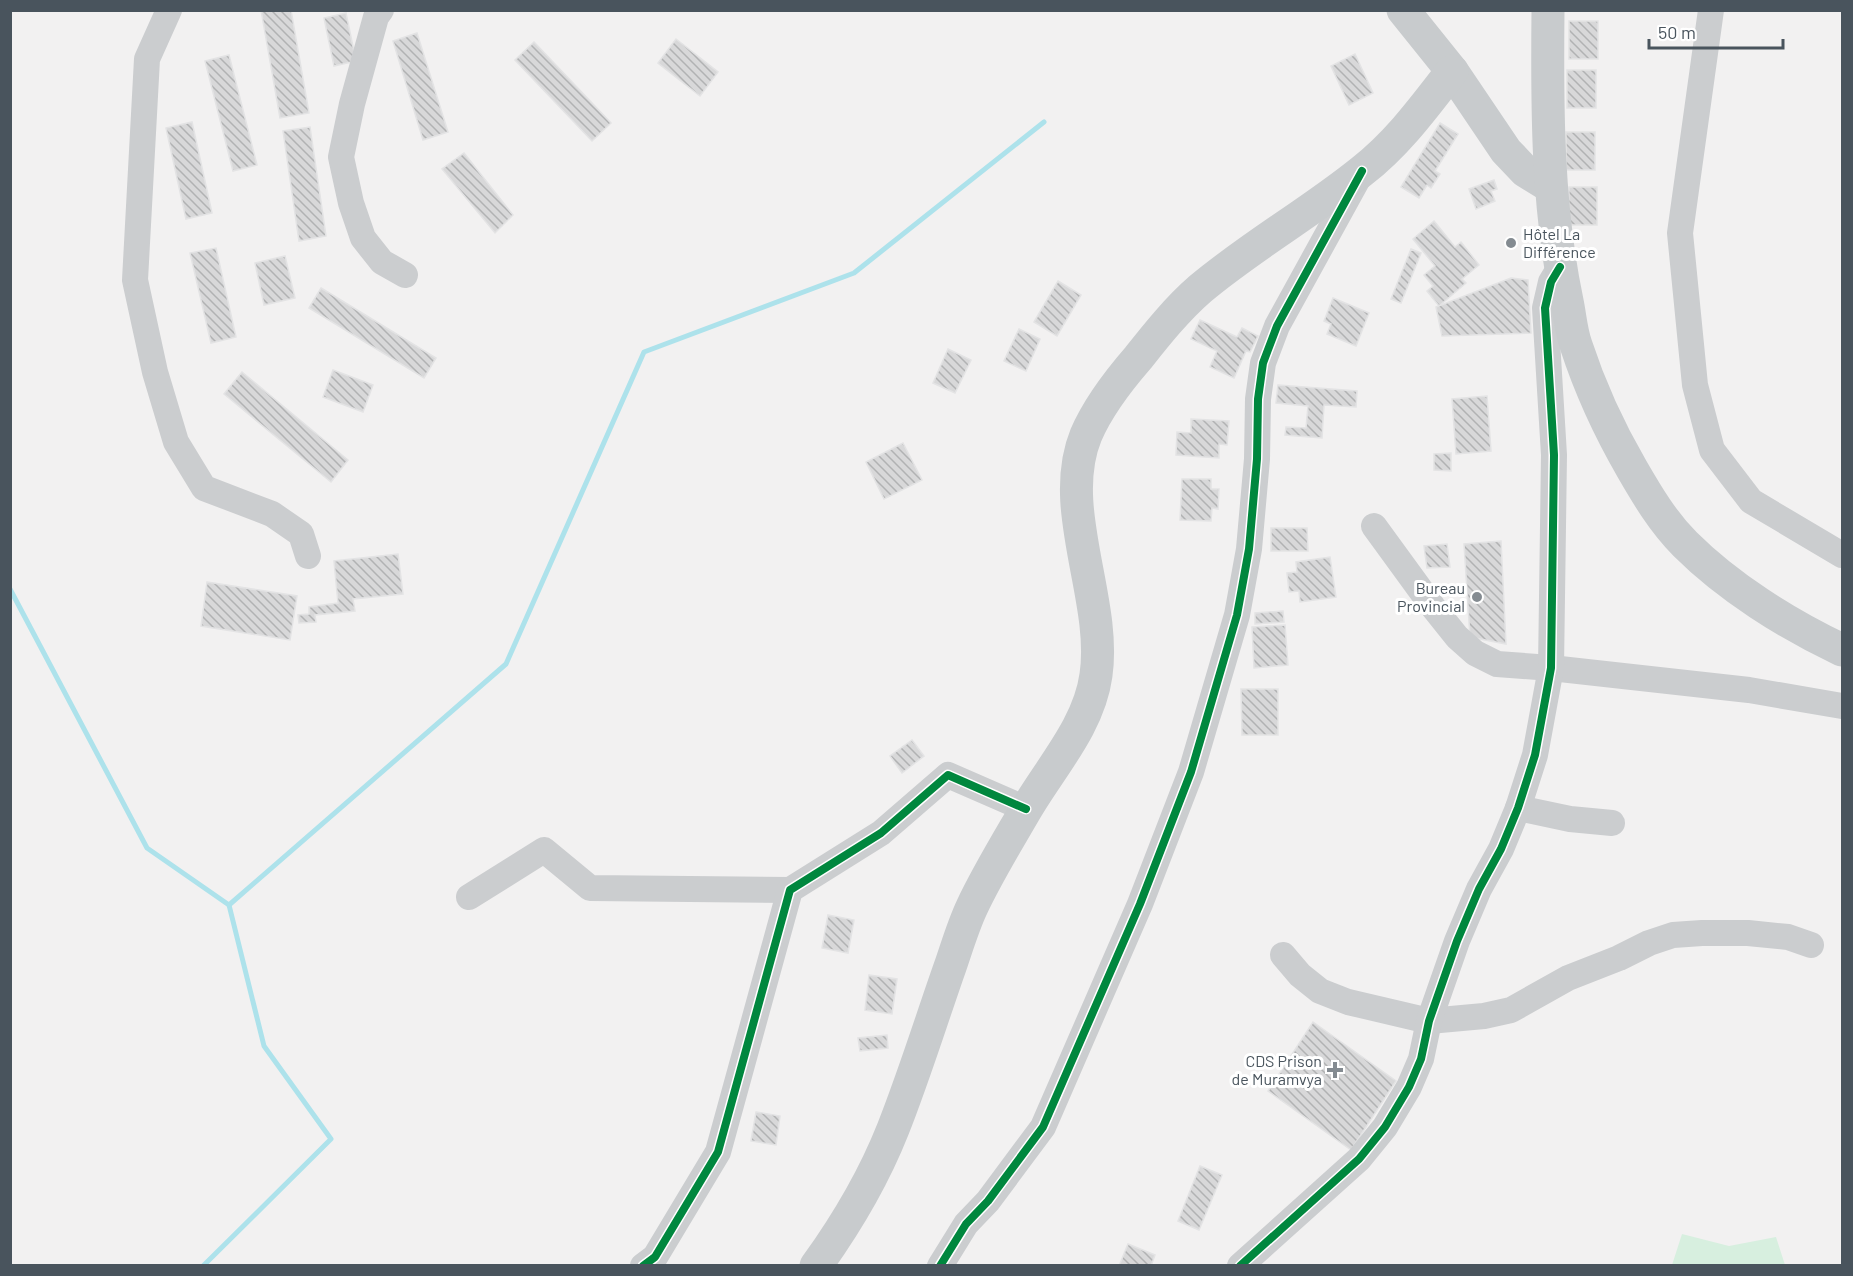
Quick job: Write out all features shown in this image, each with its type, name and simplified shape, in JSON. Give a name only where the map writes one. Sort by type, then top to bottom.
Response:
[{"type":"main road","points":[[1403,10],[1452,71],[1506,151],[1525,171],[1551,187]]},
{"type":"main road","points":[[1548,10],[1551,187],[1560,267],[1575,345],[1611,434],[1654,506],[1684,543],[1726,579],[1771,611],[1842,650]]},
{"type":"main road","points":[[816,1266],[831,1245],[873,1173],[893,1129],[971,908],[1026,808],[1074,734],[1090,702],[1096,675],[1098,637],[1083,554],[1077,494],[1079,461],[1086,436],[1095,418],[1127,370],[1200,290],[1362,171],[1394,143],[1452,71]]},
{"type":"street","points":[[169,10],[147,59],[135,280],[155,372],[176,442],[204,488],[272,514],[301,534],[308,556]]},
{"type":"street","points":[[381,10],[376,17],[352,104],[341,157],[351,203],[363,238],[382,262],[405,275]]},
{"type":"street","points":[[1711,10],[1680,233],[1695,385],[1712,450],[1751,501],[1842,555]]},
{"type":"street","points":[[940,1266],[966,1224],[988,1201],[1043,1127],[1140,904],[1191,772],[1237,615],[1249,549],[1257,459],[1258,399],[1263,363],[1277,326],[1362,171]]},
{"type":"street","points":[[1240,1266],[1359,1160],[1385,1127],[1409,1087],[1421,1059],[1429,1021],[1457,941],[1474,899],[1501,849],[1518,808],[1535,755],[1551,668],[1554,456],[1545,308],[1551,282],[1560,267]]},
{"type":"street","points":[[1374,526],[1457,637],[1475,652],[1497,664],[1749,690],[1842,706]]},
{"type":"street","points":[[469,897],[544,850],[590,888],[790,890],[881,833],[948,776],[1026,808]]},
{"type":"street","points":[[1518,808],[1570,819],[1612,824]]},
{"type":"street","points":[[643,1266],[655,1257],[718,1152],[790,890]]},
{"type":"street","points":[[1282,955],[1300,975],[1320,990],[1348,1002],[1429,1021],[1484,1016],[1510,1010],[1568,978],[1673,935],[1748,933],[1788,937],[1811,945]]},
{"type":"green space","points":[[1682,1234],[1729,1246],[1776,1237],[1785,1265],[1672,1265]]},
{"type":"building","points":[[261,10],[291,10],[309,113],[280,118]]},
{"type":"building","points":[[346,13],[356,61],[334,66],[324,18]]},
{"type":"building","points":[[1569,21],[1598,21],[1598,59],[1569,59]]},
{"type":"building","points":[[417,33],[448,132],[423,140],[393,41]]},
{"type":"building","points":[[676,39],[718,72],[700,96],[658,63]]},
{"type":"building","points":[[534,42],[611,123],[592,141],[515,60]]},
{"type":"building","points":[[1355,54],[1373,93],[1349,105],[1331,66]]},
{"type":"building","points":[[229,55],[257,165],[233,171],[205,61]]},
{"type":"building","points":[[1567,70],[1596,70],[1596,108],[1567,108]]},
{"type":"building","points":[[192,122],[212,213],[186,219],[166,128]]},
{"type":"building","points":[[1440,123],[1458,134],[1435,171],[1440,174],[1431,188],[1427,185],[1419,198],[1401,187]]},
{"type":"building","points":[[310,127],[326,236],[299,241],[283,131]]},
{"type":"building","points":[[1566,132],[1595,132],[1595,170],[1566,170]]},
{"type":"building","points":[[464,153],[513,215],[495,233],[442,169]]},
{"type":"building","points":[[1494,180],[1497,189],[1491,191],[1495,201],[1476,209],[1469,189]]},
{"type":"building","points":[[1569,187],[1597,187],[1597,225],[1568,225]]},
{"type":"building","points":[[1434,221],[1455,247],[1461,242],[1479,265],[1462,279],[1466,283],[1439,306],[1427,291],[1433,286],[1424,275],[1435,266],[1413,239]]},
{"type":"building","points":[[216,248],[236,337],[211,343],[190,253]]},
{"type":"building","points":[[1411,249],[1421,253],[1401,303],[1391,299]]},
{"type":"building","points":[[285,256],[295,298],[264,305],[255,263]]},
{"type":"building","points":[[1511,278],[1528,280],[1531,333],[1442,336],[1436,307]]},
{"type":"building","points":[[1058,281],[1081,295],[1057,336],[1034,322]]},
{"type":"building","points":[[321,288],[436,358],[424,378],[309,308]]},
{"type":"building","points":[[1333,298],[1369,313],[1356,346],[1327,334],[1331,324],[1324,321]]},
{"type":"building","points":[[1200,320],[1237,337],[1242,328],[1258,336],[1250,352],[1246,351],[1234,378],[1210,367],[1217,351],[1191,339]]},
{"type":"building","points":[[1019,329],[1040,339],[1026,371],[1004,361]]},
{"type":"building","points":[[948,349],[971,360],[955,393],[933,383]]},
{"type":"building","points":[[333,370],[373,385],[363,412],[323,397]]},
{"type":"building","points":[[242,372],[348,460],[331,482],[224,394]]},
{"type":"building","points":[[1278,385],[1357,391],[1356,407],[1324,405],[1322,438],[1285,435],[1286,427],[1306,428],[1308,406],[1276,403]]},
{"type":"building","points":[[1487,396],[1491,451],[1456,454],[1452,399]]},
{"type":"building","points":[[1191,419],[1229,421],[1227,445],[1219,444],[1219,458],[1176,455],[1177,432],[1191,433]]},
{"type":"building","points":[[903,443],[922,480],[884,499],[866,462]]},
{"type":"building","points":[[1451,453],[1451,471],[1434,470],[1434,454]]},
{"type":"building","points":[[1182,479],[1211,479],[1211,489],[1219,489],[1218,509],[1212,508],[1211,521],[1180,520]]},
{"type":"building","points":[[1271,528],[1307,528],[1308,551],[1271,551]]},
{"type":"building","points":[[1501,541],[1506,644],[1470,637],[1464,544]]},
{"type":"building","points":[[1447,544],[1450,567],[1427,568],[1424,546]]},
{"type":"building","points":[[398,554],[403,594],[353,599],[355,611],[315,615],[316,622],[299,623],[298,615],[309,614],[309,607],[338,603],[334,561]]},
{"type":"building","points":[[1330,557],[1336,597],[1300,602],[1299,591],[1289,592],[1287,573],[1297,572],[1296,562]]},
{"type":"building","points":[[207,582],[297,596],[290,640],[201,626]]},
{"type":"building","points":[[1283,611],[1284,622],[1255,624],[1255,613]]},
{"type":"building","points":[[1285,625],[1288,665],[1254,668],[1252,627]]},
{"type":"building","points":[[1241,689],[1278,689],[1278,735],[1242,735]]},
{"type":"building","points":[[912,740],[924,756],[902,773],[890,756]]},
{"type":"building","points":[[828,915],[854,920],[848,953],[822,948]]},
{"type":"building","points":[[869,975],[897,979],[892,1014],[865,1010]]},
{"type":"building","points":[[1313,1022],[1396,1081],[1351,1150],[1268,1091]]},
{"type":"building","points":[[887,1035],[888,1048],[860,1051],[858,1038]]},
{"type":"building","points":[[756,1112],[780,1116],[776,1145],[751,1141]]},
{"type":"building","points":[[1200,1166],[1222,1175],[1199,1230],[1178,1221]]},
{"type":"building","points":[[1128,1244],[1155,1255],[1151,1266],[1119,1266]]},
{"type":"waterway","points":[[229,905],[506,664],[644,352],[854,273],[1044,122]]},
{"type":"waterway","points":[[10,589],[147,848],[229,905],[264,1046],[331,1139],[203,1266]]},
{"type":"cycle path","points":[[940,1266],[966,1224],[988,1201],[1043,1127],[1140,904],[1191,772],[1237,615],[1249,549],[1257,459],[1258,399],[1263,363],[1277,326],[1362,171]]},
{"type":"cycle path","points":[[1240,1266],[1359,1159],[1385,1127],[1409,1087],[1421,1059],[1429,1021],[1457,941],[1479,889],[1501,849],[1518,808],[1535,755],[1551,668],[1554,455],[1545,308],[1551,282],[1560,267]]},
{"type":"cycle path","points":[[643,1266],[655,1257],[718,1152],[790,890],[881,833],[948,775],[1026,809]]},
{"type":"place","name":"Hôtel La Différence","points":[[1511,243]]},
{"type":"place","name":"Bureau Provincial","points":[[1477,597]]},
{"type":"place","name":"CDS Prison de Muramvya","points":[[1335,1070]]}]
